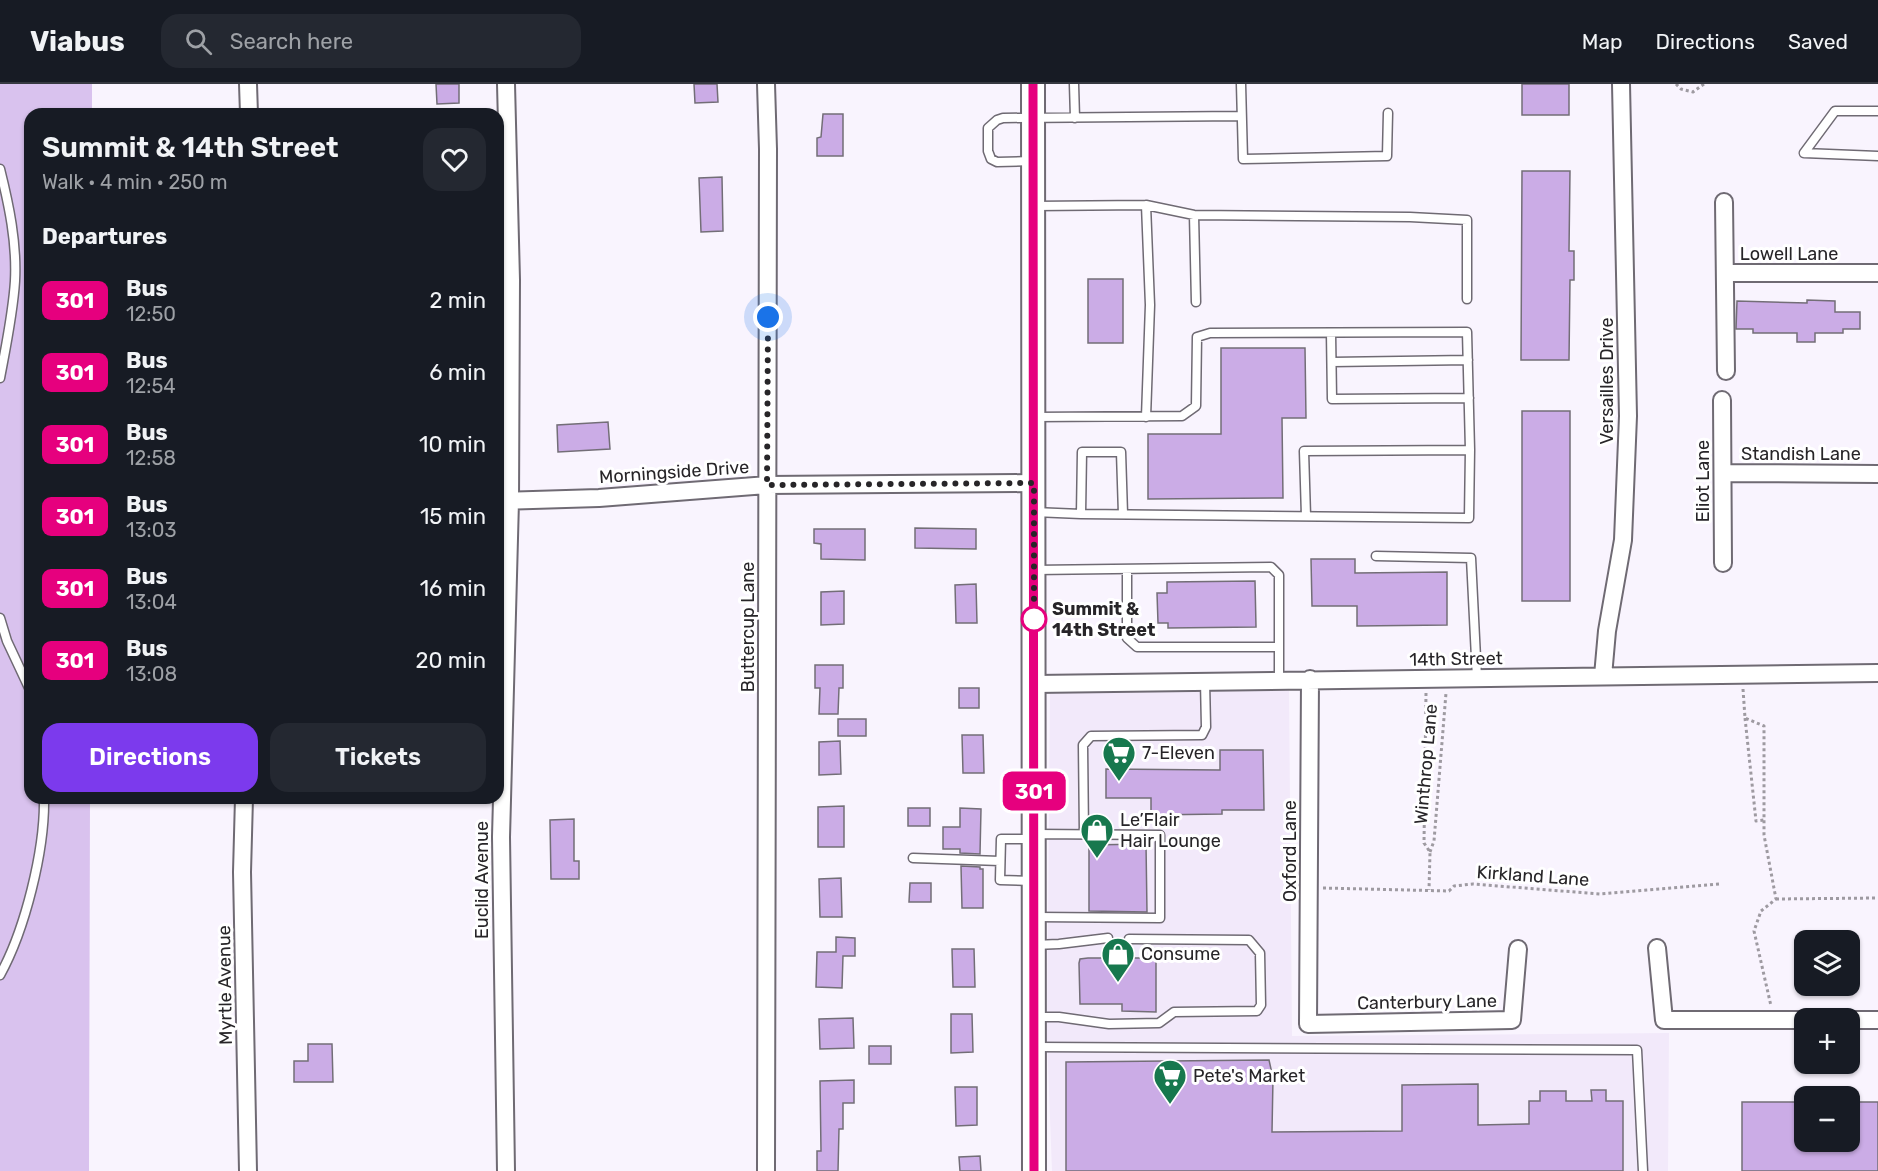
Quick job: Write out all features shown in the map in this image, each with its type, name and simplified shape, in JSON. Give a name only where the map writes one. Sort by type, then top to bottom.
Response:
[{"type":"main road","points":[[1033,84],[1034,1171]]},
{"type":"street","points":[[248,84],[249,108]]},
{"type":"street","name":"Euclid Avenue","points":[[504,501],[511,280],[506,84]]},
{"type":"street","name":"Buttercup Lane","points":[[766,84],[768,149],[766,1171]]},
{"type":"street","name":"Versailles Drive","points":[[1603,676],[1607,631],[1623,540],[1628,416],[1621,84]]},
{"type":"street","points":[[1724,202],[1726,273]]},
{"type":"street","name":"Lowell Lane","points":[[1726,371],[1726,273],[1878,273]]},
{"type":"street","name":"Eliot Lane","points":[[1722,400],[1722,563]]},
{"type":"street","name":"Standish Lane","points":[[1723,473],[1878,474]]},
{"type":"street","name":"Morningside Drive","points":[[504,501],[599,498],[767,485],[1034,483]]},
{"type":"street","name":"14th Street","points":[[1035,684],[1878,673]]},
{"type":"street","name":"Oxford Lane","points":[[1308,1023],[1310,679]]},
{"type":"street","name":"Myrtle Avenue","points":[[244,804],[242,872],[248,1171]]},
{"type":"street","name":"Euclid Avenue","points":[[501,804],[506,1171]]},
{"type":"street","points":[[1658,948],[1664,1020],[1794,1020]]},
{"type":"street","name":"Canterbury Lane","points":[[1308,1023],[1512,1020],[1518,949]]},
{"type":"street","points":[[1860,1020],[1878,1020]]},
{"type":"lane","points":[[1074,84],[1075,118]]},
{"type":"lane","points":[[1241,84],[1243,159],[1387,156],[1388,113]]},
{"type":"lane","points":[[1878,111],[1835,111],[1804,153],[1878,156]]},
{"type":"lane","points":[[1033,161],[993,161],[988,151],[988,128],[997,120],[1033,118],[1242,116]]},
{"type":"lane","points":[[0,169],[14,245],[15,279],[0,378]]},
{"type":"lane","points":[[1033,206],[1146,205],[1194,215],[1410,217],[1467,220],[1467,299]]},
{"type":"lane","points":[[1146,205],[1150,305],[1146,417]]},
{"type":"lane","points":[[1194,215],[1196,302]]},
{"type":"lane","points":[[1034,417],[1182,416],[1196,406],[1197,337],[1210,333],[1467,332],[1469,518],[1034,512]]},
{"type":"lane","points":[[1331,333],[1332,399],[1469,399]]},
{"type":"lane","points":[[1332,362],[1468,360]]},
{"type":"lane","points":[[1306,516],[1304,451],[1470,450]]},
{"type":"lane","points":[[1081,514],[1082,452],[1121,452],[1123,514]]},
{"type":"lane","points":[[1376,556],[1471,558],[1477,678]]},
{"type":"lane","points":[[1034,570],[1271,567],[1279,575],[1279,680]]},
{"type":"lane","points":[[1127,569],[1127,638],[1137,647],[1279,647]]},
{"type":"lane","points":[[0,618],[3,639],[24,679]]},
{"type":"lane","points":[[1084,834],[1083,745],[1091,736],[1202,735],[1206,727],[1205,681]]},
{"type":"lane","points":[[0,975],[18,932],[40,854],[44,804]]},
{"type":"lane","points":[[1034,881],[1000,880],[1001,839],[1084,834],[1160,835],[1160,918],[1034,917]]},
{"type":"lane","points":[[913,858],[1000,861]]},
{"type":"lane","points":[[1034,945],[1108,938]]},
{"type":"lane","points":[[1034,1017],[1059,1017],[1109,1024],[1159,1023],[1174,1012],[1257,1011],[1261,1005],[1260,954],[1250,939],[1129,939]]},
{"type":"lane","points":[[1034,1047],[1637,1050],[1643,1171]]},
{"type":"path","points":[[1676,84],[1680,89],[1693,92],[1704,84]]},
{"type":"path","points":[[1742,674],[1756,820],[1764,820]]},
{"type":"path","name":"Winthrop Lane","points":[[1429,890],[1430,852],[1434,841],[1447,678]]},
{"type":"path","name":"Winthrop Lane","points":[[1426,679],[1424,843],[1430,852]]},
{"type":"path","points":[[1745,718],[1764,726],[1764,820],[1766,847],[1776,899]]},
{"type":"path","name":"Kirkland Lane","points":[[1309,888],[1449,891],[1454,886],[1473,884],[1600,894],[1720,884]]},
{"type":"path","points":[[1774,1020],[1754,931],[1761,911],[1776,899],[1878,898]]},
{"type":"shaded area","points":[[0,84],[92,84],[92,108],[24,108],[24,804],[90,804],[89,1171],[0,1171]]},
{"type":"shaded area","points":[[1289,687],[1292,1036],[1669,1033],[1668,1171],[1052,1171],[1047,1038],[1050,692]]},
{"type":"building","points":[[436,84],[459,84],[459,103],[437,104]]},
{"type":"building","points":[[694,84],[717,84],[718,102],[695,103]]},
{"type":"building","points":[[1522,84],[1569,84],[1569,115],[1522,115]]},
{"type":"building","points":[[823,114],[843,114],[843,156],[817,156],[817,138],[821,137]]},
{"type":"building","points":[[1522,171],[1570,171],[1569,251],[1574,251],[1574,280],[1570,280],[1569,360],[1521,360]]},
{"type":"building","points":[[722,177],[723,231],[701,232],[699,178]]},
{"type":"building","points":[[1088,279],[1123,279],[1123,343],[1088,343]]},
{"type":"building","points":[[1807,300],[1835,301],[1835,312],[1860,312],[1860,329],[1843,329],[1843,333],[1815,333],[1815,342],[1797,342],[1797,333],[1753,333],[1753,329],[1736,329],[1737,301],[1807,303]]},
{"type":"building","points":[[1221,348],[1305,348],[1306,418],[1282,418],[1283,498],[1148,499],[1148,434],[1221,434]]},
{"type":"building","points":[[1522,411],[1570,411],[1570,601],[1522,601]]},
{"type":"building","points":[[608,422],[610,449],[558,452],[557,425]]},
{"type":"building","points":[[915,528],[976,529],[976,549],[915,548]]},
{"type":"building","points":[[814,529],[865,529],[865,560],[821,559],[821,544],[814,543]]},
{"type":"building","points":[[1311,559],[1355,559],[1355,573],[1447,572],[1447,625],[1357,626],[1357,606],[1312,606]]},
{"type":"building","points":[[1255,581],[1256,627],[1168,628],[1168,623],[1158,623],[1157,593],[1167,593],[1167,582]]},
{"type":"building","points":[[976,584],[977,623],[956,623],[955,585]]},
{"type":"building","points":[[844,591],[844,624],[821,625],[821,592]]},
{"type":"building","points":[[815,665],[843,665],[843,688],[839,688],[838,714],[819,714],[820,688],[815,688]]},
{"type":"building","points":[[959,688],[979,688],[979,708],[959,708]]},
{"type":"building","points":[[838,719],[866,719],[866,736],[838,736]]},
{"type":"building","points":[[962,735],[983,735],[984,773],[963,773]]},
{"type":"building","points":[[840,741],[841,774],[819,775],[819,742]]},
{"type":"building","points":[[1220,750],[1263,750],[1264,810],[1222,810],[1222,814],[1151,815],[1151,798],[1106,798],[1106,769],[1220,770]]},
{"type":"building","points":[[844,806],[844,847],[818,847],[818,807]]},
{"type":"building","points":[[908,808],[930,808],[930,826],[908,826]]},
{"type":"building","points":[[960,808],[981,809],[980,854],[960,853],[960,849],[943,849],[943,827],[960,827]]},
{"type":"building","points":[[574,819],[574,861],[579,861],[579,879],[551,879],[550,820]]},
{"type":"building","points":[[1146,844],[1147,912],[1089,911],[1089,845]]},
{"type":"building","points":[[961,866],[983,869],[983,908],[962,908]]},
{"type":"building","points":[[841,878],[842,917],[820,917],[819,879]]},
{"type":"building","points":[[910,883],[931,883],[931,902],[909,902]]},
{"type":"building","points":[[836,937],[855,938],[855,956],[843,956],[842,988],[816,987],[817,952],[836,952]]},
{"type":"building","points":[[952,949],[974,949],[975,987],[953,987]]},
{"type":"building","name":"Consume","points":[[1156,958],[1156,1012],[1122,1011],[1122,1004],[1080,1004],[1079,963],[1080,959]]},
{"type":"building","points":[[951,1014],[972,1014],[973,1052],[951,1053]]},
{"type":"building","points":[[853,1018],[854,1048],[820,1049],[819,1019]]},
{"type":"building","points":[[308,1044],[332,1044],[333,1082],[294,1082],[294,1061],[308,1061]]},
{"type":"building","points":[[869,1046],[891,1046],[891,1064],[869,1064]]},
{"type":"building","points":[[1269,1060],[1273,1078],[1272,1132],[1402,1131],[1402,1085],[1478,1084],[1478,1125],[1529,1124],[1529,1101],[1540,1101],[1540,1091],[1566,1091],[1566,1101],[1592,1101],[1591,1090],[1606,1090],[1606,1101],[1623,1101],[1623,1171],[1066,1171],[1066,1062]]},
{"type":"building","points":[[854,1080],[854,1103],[843,1103],[843,1129],[839,1129],[838,1171],[817,1171],[817,1151],[821,1151],[820,1081]]},
{"type":"building","points":[[955,1087],[977,1087],[977,1125],[956,1126]]},
{"type":"building","points":[[1742,1102],[1794,1102],[1794,1152],[1860,1152],[1860,1102],[1878,1102],[1878,1171],[1742,1171]]},
{"type":"building","points":[[980,1156],[981,1171],[960,1171],[959,1157]]},
{"type":"bus line","name":"301","points":[[1033,84],[1034,1171]]},
{"type":"place","name":"Summit & 14th Street","points":[[1034,619]]},
{"type":"place","name":"7-Eleven","points":[[1119,782]]},
{"type":"place","name":"Le’Flair Hair Lounge","points":[[1097,859]]},
{"type":"place","name":"Consume","points":[[1118,983]]},
{"type":"place","name":"Pete's Market","points":[[1170,1105]]},
{"type":"route","points":[[768,317],[767,485],[1034,483],[1034,619]]}]
